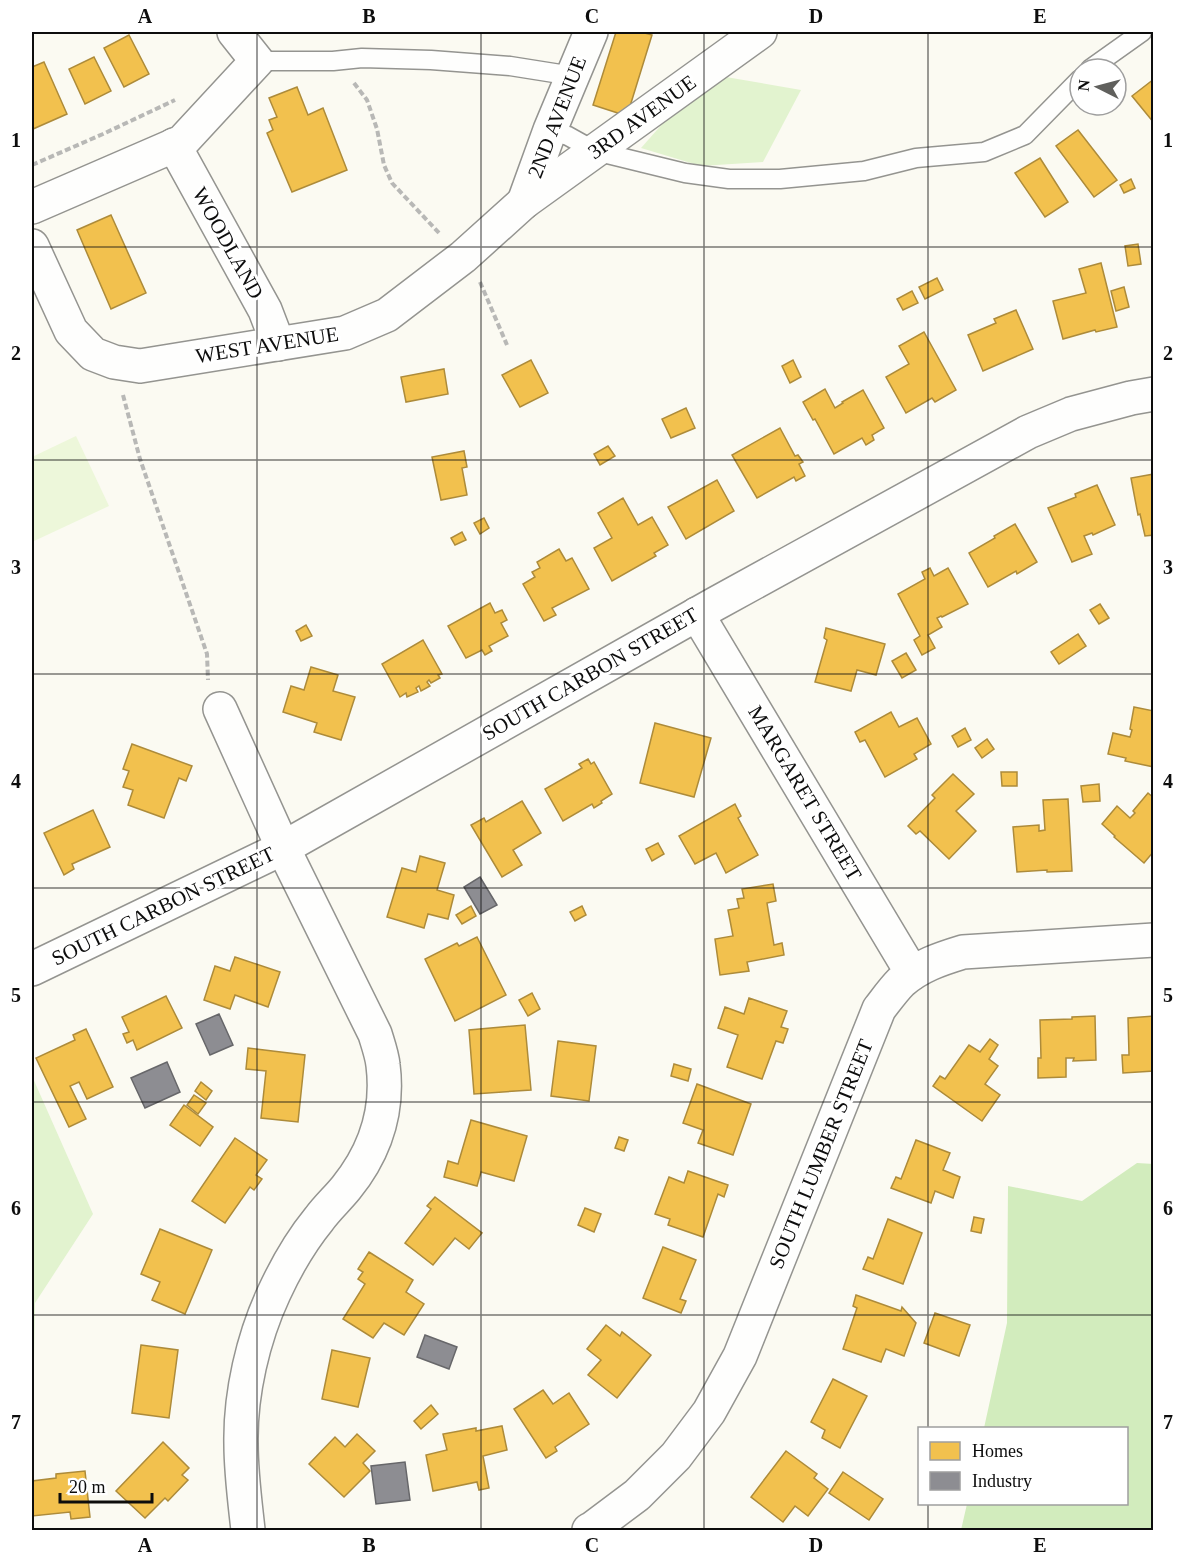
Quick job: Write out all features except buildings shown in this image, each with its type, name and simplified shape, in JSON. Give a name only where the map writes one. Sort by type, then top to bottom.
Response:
[{"type":"street","points":[[32,207],[182,142],[257,61],[234,32]]},
{"type":"street","name":"2ND AVENUE","points":[[524,202],[550,130],[591,32]]},
{"type":"street","name":"3RD AVENUE","points":[[524,202],[759,32]]},
{"type":"street","name":"WOODLAND","points":[[174,145],[264,310],[278,344]]},
{"type":"street","name":"WEST AVENUE","points":[[32,246],[71,330],[93,354],[114,362],[140,366],[345,333],[387,315],[463,257],[524,202]]},
{"type":"street","name":"SOUTH CARBON STREET","points":[[32,969],[283,849],[697,614],[1028,432],[1071,414],[1154,394]]},
{"type":"street","name":"MARGARET STREET","points":[[697,614],[912,973]]},
{"type":"street","points":[[219,709],[283,849],[375,1034],[383,1063],[385,1094],[380,1125],[367,1159],[318,1220],[290,1261],[273,1294],[255,1342],[244,1391],[241,1442],[248,1530]]},
{"type":"street","name":"SOUTH LUMBER STREET","points":[[592,1530],[637,1495],[661,1472],[709,1412],[740,1356],[879,1009],[900,984],[912,973],[936,960],[963,952],[1154,940]]},
{"type":"lane","points":[[1107,57],[1142,32]]},
{"type":"lane","points":[[257,61],[333,62],[362,58],[431,60],[510,66],[573,76]]},
{"type":"lane","points":[[550,130],[568,136],[595,151],[685,173],[729,179],[780,179],[864,171],[916,158],[984,152],[1026,135],[1068,91]]},
{"type":"path","points":[[333,62],[367,100],[377,129],[384,165],[392,183],[471,263],[507,345]]},
{"type":"path","points":[[32,165],[192,92],[225,95]]},
{"type":"path","points":[[114,362],[140,459],[207,654],[208,699],[219,709]]},
{"type":"green space","points":[[726,77],[801,90],[763,162],[701,166],[641,148],[672,113]]},
{"type":"green space","points":[[76,436],[109,506],[32,542],[32,457]]},
{"type":"green space","points":[[32,1076],[93,1214],[35,1303],[33,1420],[32,1420]]},
{"type":"green space","points":[[1137,1163],[1154,1164],[1153,1530],[961,1530],[967,1505],[1128,1505],[1128,1427],[984,1427],[1007,1323],[1008,1186],[1082,1201]]}]
